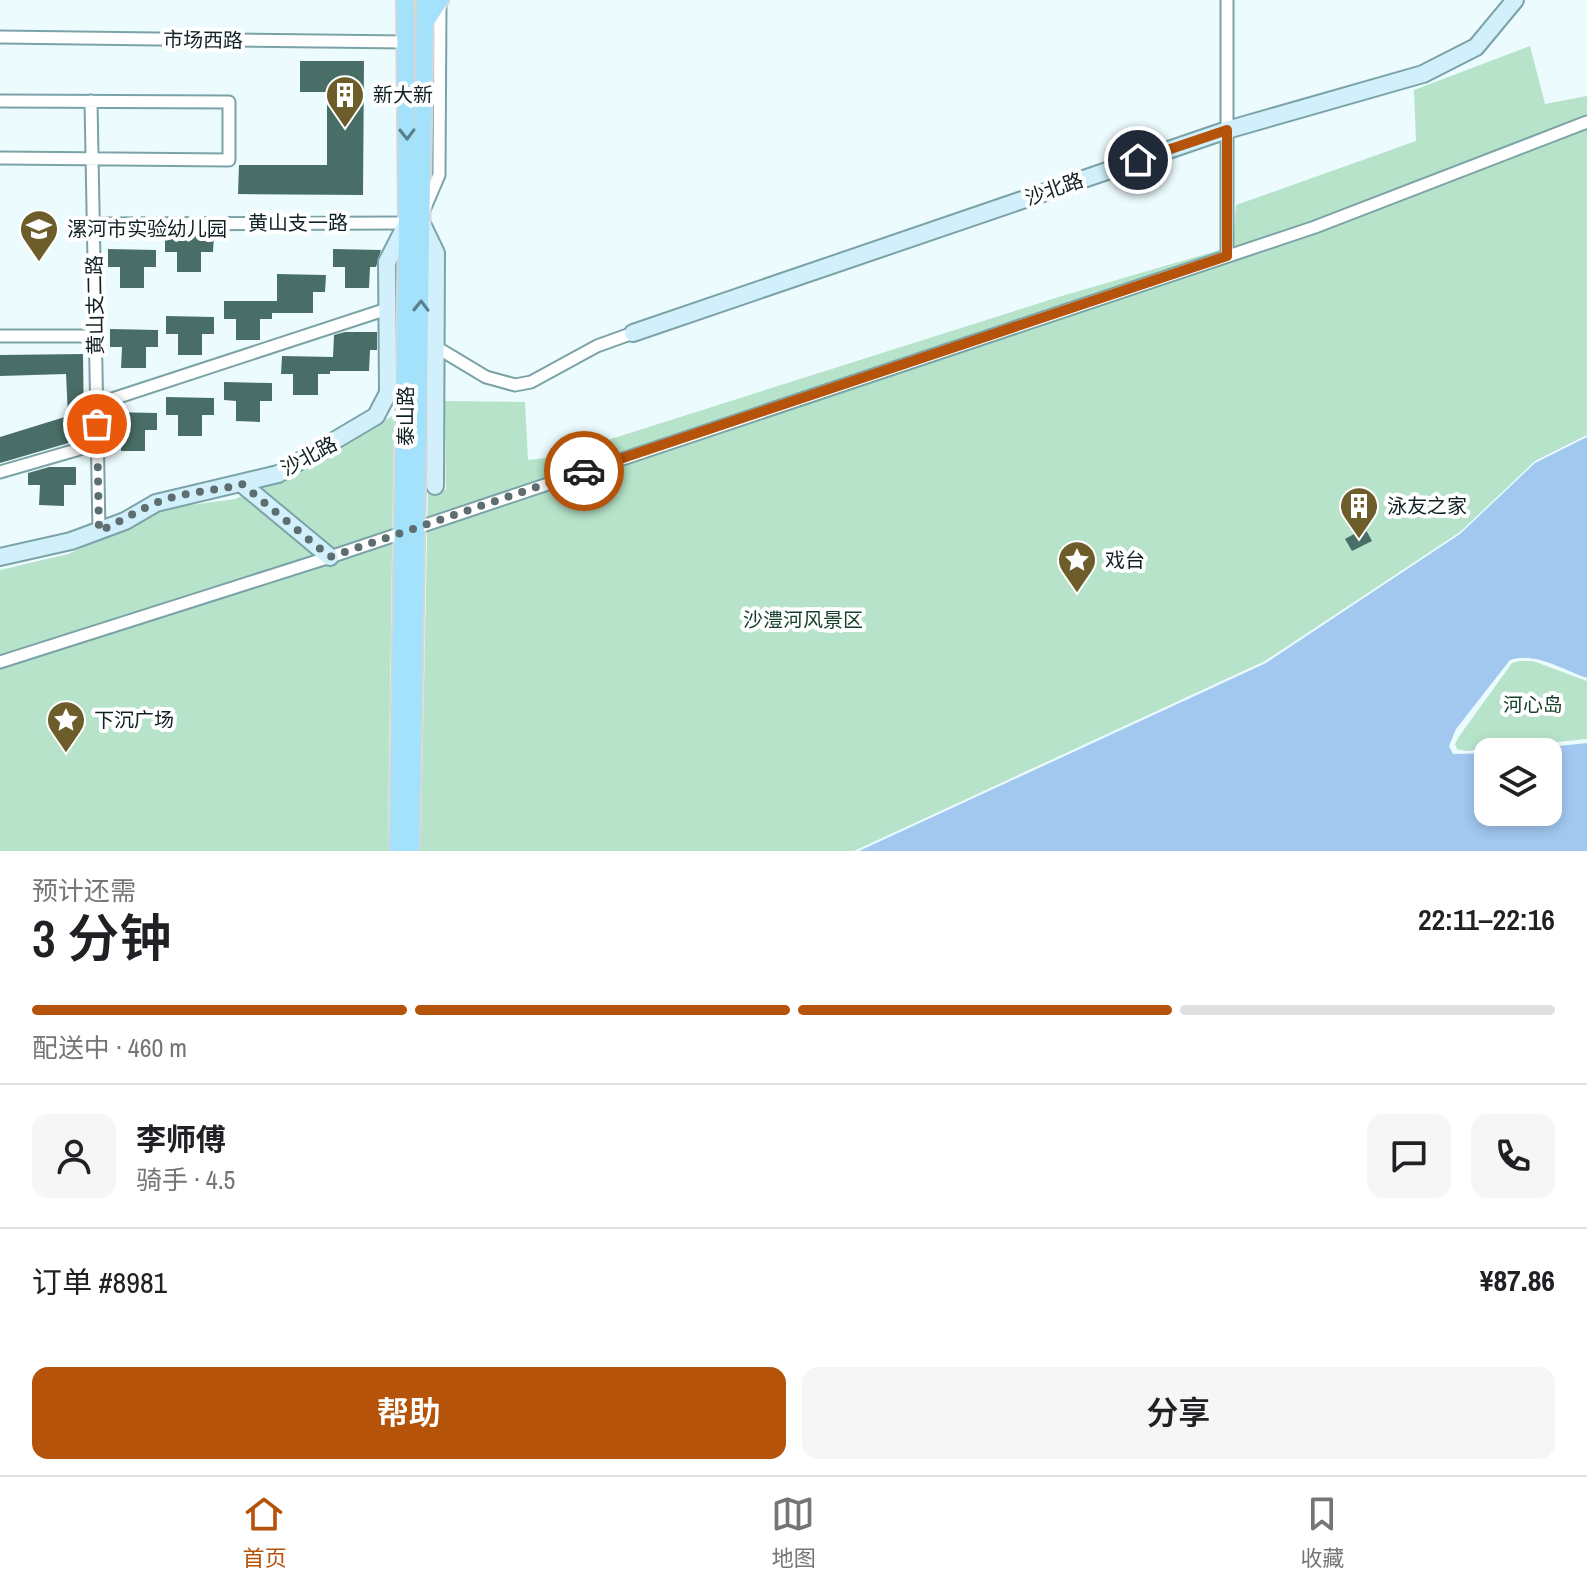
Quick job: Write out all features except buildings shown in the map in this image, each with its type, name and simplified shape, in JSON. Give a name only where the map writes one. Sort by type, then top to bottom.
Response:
[{"type":"main road","name":"泰山路","points":[[405,0],[417,220]]},
{"type":"main road","name":"泰山路","points":[[405,832],[417,220],[425,23],[435,1]]},
{"type":"main road","points":[[398,851],[405,832]]},
{"type":"main road","points":[[405,832],[411,851]]},
{"type":"street","points":[[1227,0],[1227,256]]},
{"type":"street","points":[[435,1],[439,175],[417,220],[436,253],[435,486]]},
{"type":"street","name":"沙北路","points":[[633,333],[1227,130],[1423,74],[1476,47],[1507,4]]},
{"type":"street","name":"市场西路","points":[[0,37],[406,42]]},
{"type":"street","points":[[0,101],[229,102],[229,160],[0,158]]},
{"type":"street","name":"黄山支二路","points":[[91,101],[99,531]]},
{"type":"street","points":[[0,662],[330,557],[1315,227],[1587,122]]},
{"type":"street","name":"沙北路","points":[[0,557],[71,541],[125,521],[156,503],[278,474],[376,416],[388,393],[387,262],[417,220]]},
{"type":"street","name":"黄山支一路","points":[[93,224],[417,220]]},
{"type":"street","points":[[97,404],[387,309]]},
{"type":"street","points":[[436,347],[486,377],[515,385],[531,382],[597,346],[633,333]]},
{"type":"street","points":[[0,336],[95,336]]},
{"type":"street","points":[[0,472],[97,444]]},
{"type":"street","points":[[242,484],[330,557]]},
{"type":"green space","name":"沙澧河风景区","points":[[1530,46],[1545,104],[1587,96],[1587,435],[1535,461],[1460,532],[1265,661],[854,851],[0,851],[0,570],[68,554],[168,508],[235,499],[279,479],[394,415],[388,831],[421,833],[428,489],[446,490],[445,401],[525,402],[528,460],[554,457],[1062,296],[1233,246],[1236,205],[1416,141],[1414,90]]},
{"type":"green space","name":"河心岛","points":[[1533,661],[1587,681],[1587,739],[1562,741],[1562,738],[1474,738],[1474,750],[1457,749],[1455,744],[1460,735],[1512,663]]},
{"type":"water","points":[[1587,437],[1587,678],[1539,660],[1510,660],[1456,729],[1449,746],[1453,754],[1474,753],[1474,826],[1562,826],[1562,746],[1587,743],[1587,851],[859,851],[1266,663],[1460,534],[1535,463]]},
{"type":"way so far","points":[[97,424],[99,531],[125,521],[156,503],[194,492],[242,484],[330,557],[584,471]]},
{"type":"place","name":"新大新","points":[[345,129]]},
{"type":"place","name":"漯河市实验幼儿园","points":[[39,263]]},
{"type":"place","name":"泳友之家","points":[[1359,540]]},
{"type":"place","name":"戏台","points":[[1077,594]]},
{"type":"place","name":"下沉广场","points":[[66,754]]},
{"type":"route","points":[[584,471],[1227,256],[1227,130],[1138,160]]}]
